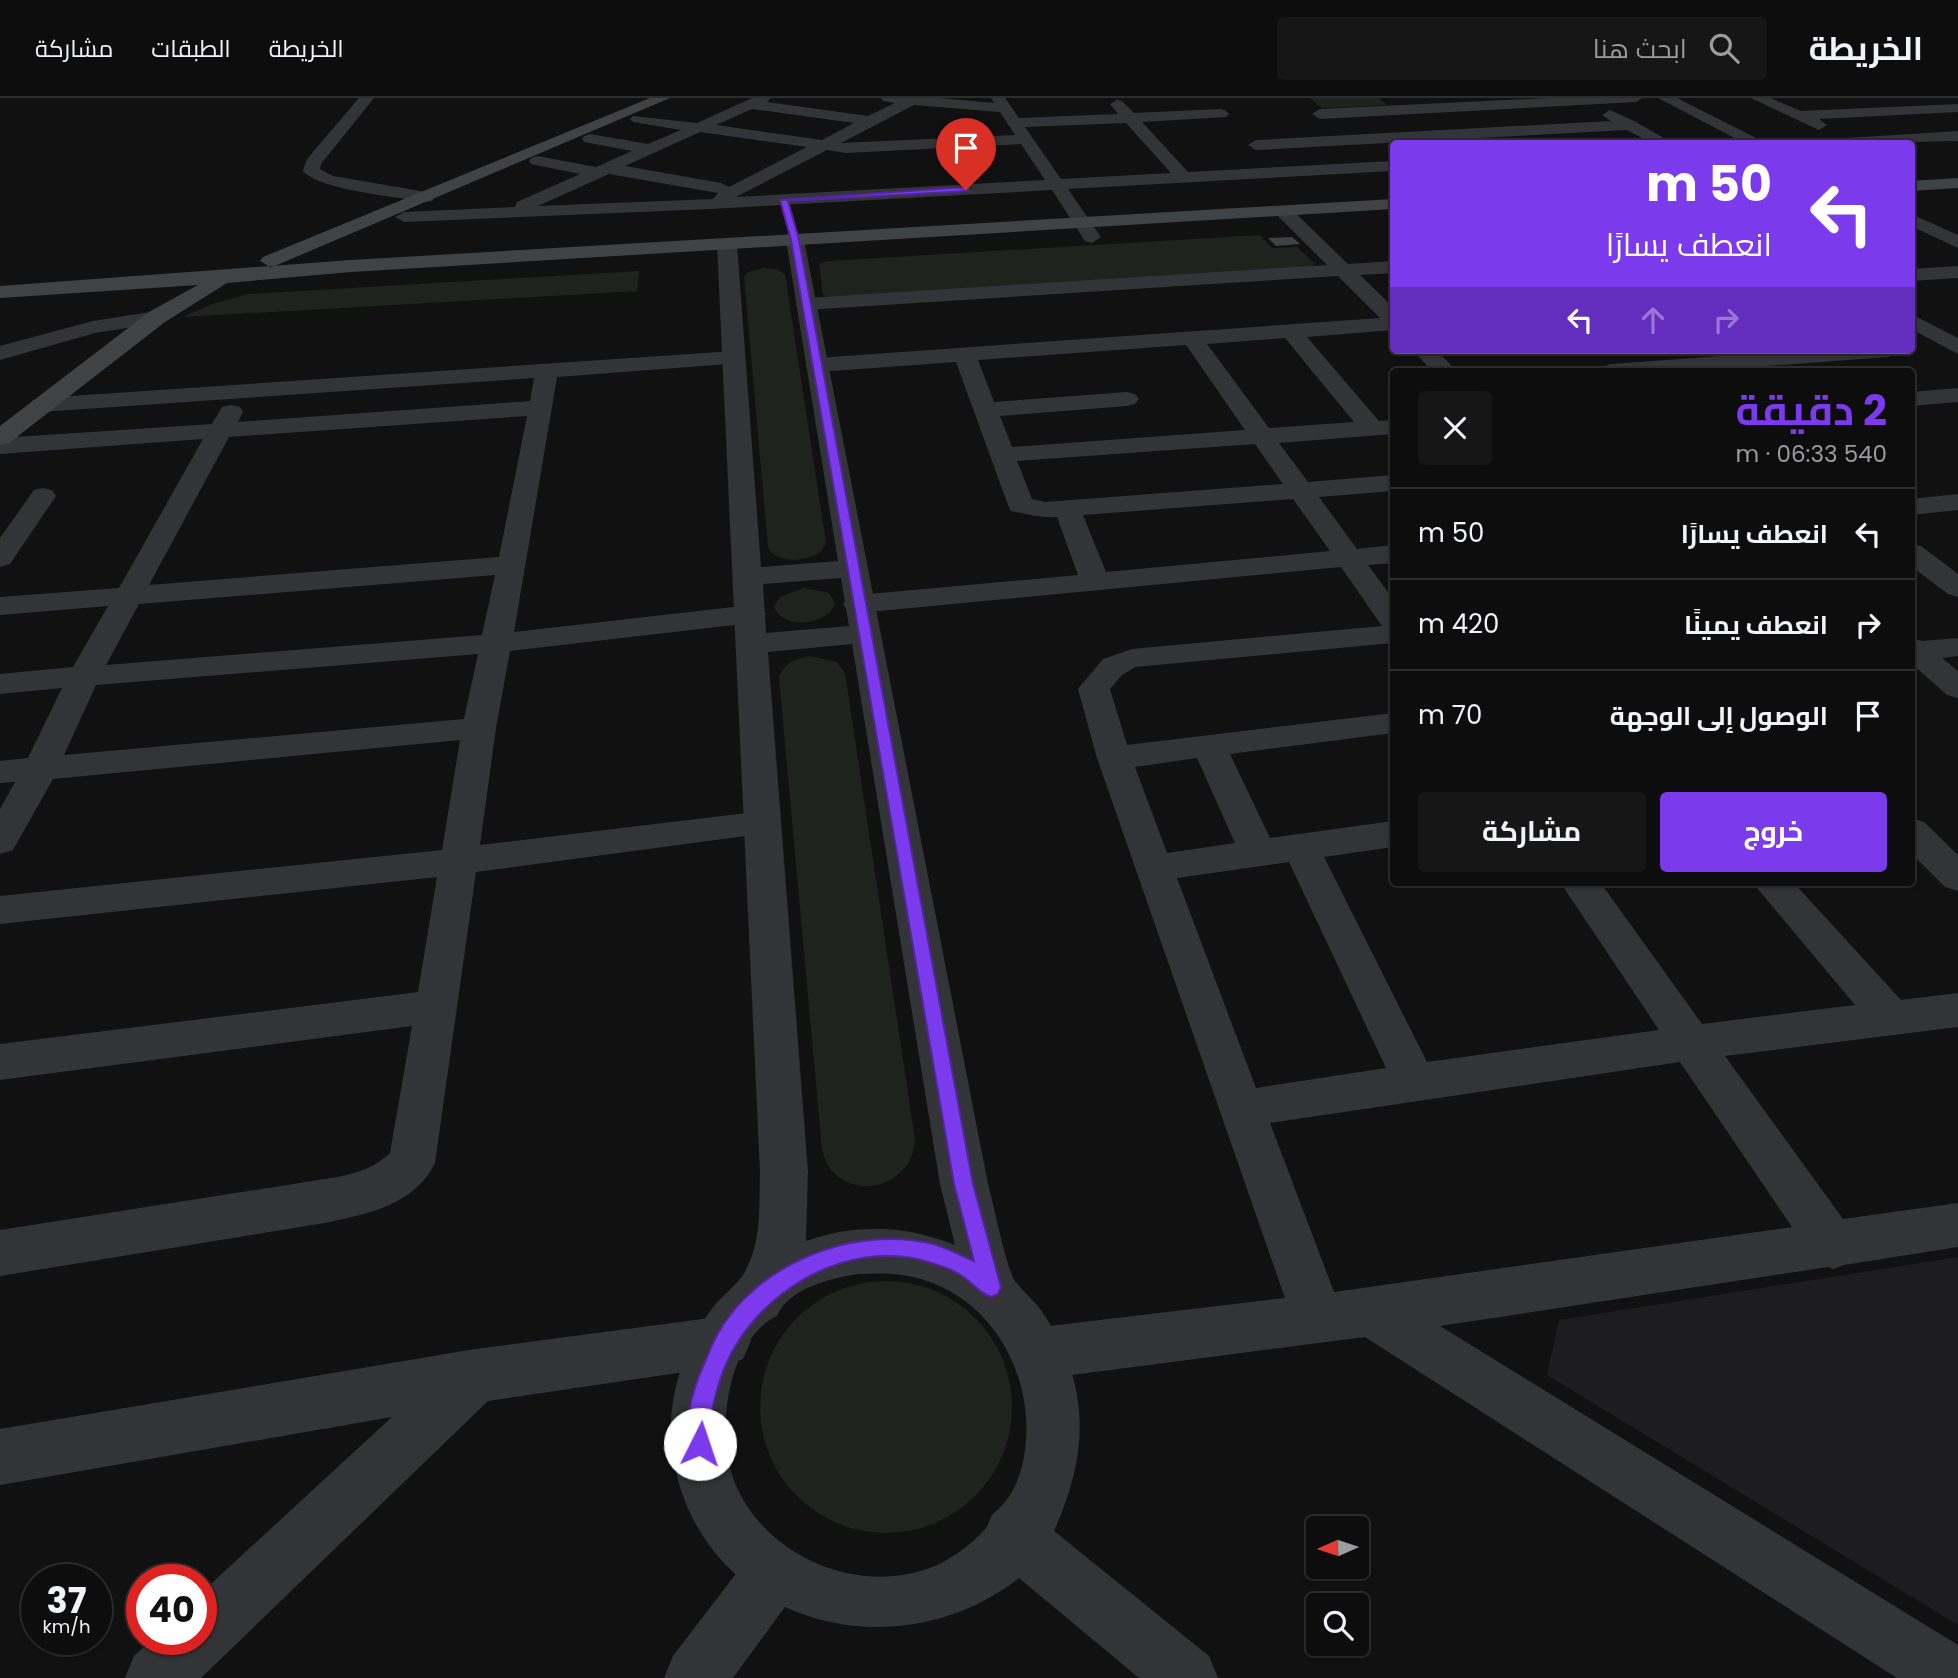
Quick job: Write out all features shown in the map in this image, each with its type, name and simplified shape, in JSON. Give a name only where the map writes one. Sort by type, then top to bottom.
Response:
[{"type":"main road","points":[[164,313],[426,197],[663,98]]},
{"type":"main road","points":[[0,304],[199,291],[273,272],[687,98]]},
{"type":"main road","points":[[1915,175],[1955,182]]},
{"type":"main road","points":[[1915,186],[1955,182]]},
{"type":"main road","points":[[0,292],[232,282],[1087,230],[1290,217],[1390,204]]},
{"type":"main road","points":[[1290,217],[1390,218]]},
{"type":"main road","points":[[273,272],[351,266],[728,251]]},
{"type":"main road","points":[[321,252],[331,263],[351,266]]},
{"type":"main road","points":[[0,438],[164,313],[199,291]]},
{"type":"street","points":[[367,98],[313,163],[311,171],[328,180],[426,197]]},
{"type":"street","points":[[883,98],[1001,103],[1087,230]]},
{"type":"street","points":[[1112,98],[1184,178]]},
{"type":"street","points":[[1014,123],[1129,118],[1226,118],[1205,98]]},
{"type":"street","points":[[1385,98],[1439,135]]},
{"type":"street","points":[[1389,166],[1351,140],[1315,110],[1402,110],[1636,98]]},
{"type":"street","points":[[1665,98],[1752,140]]},
{"type":"street","points":[[1758,98],[1851,140]]},
{"type":"street","points":[[1579,99],[1658,140]]},
{"type":"street","points":[[710,204],[912,100]]},
{"type":"street","points":[[506,214],[757,101],[869,121]]},
{"type":"street","points":[[1797,116],[1958,108]]},
{"type":"street","points":[[638,119],[822,145],[864,148],[1024,139]]},
{"type":"street","points":[[1286,172],[1251,141],[1351,140],[1632,125]]},
{"type":"street","points":[[1546,130],[1561,140]]},
{"type":"street","points":[[1890,140],[1958,136]]},
{"type":"street","points":[[590,139],[686,150]]},
{"type":"street","points":[[537,161],[733,190]]},
{"type":"street","points":[[755,162],[782,166]]},
{"type":"street","points":[[782,166],[784,200],[796,247],[964,1184],[991,1287]]},
{"type":"street","points":[[404,218],[1056,186],[1389,166]]},
{"type":"street","points":[[1290,217],[1390,314]]},
{"type":"street","points":[[1915,221],[1953,236]]},
{"type":"street","points":[[1915,236],[1953,236]]},
{"type":"street","points":[[728,251],[784,1172],[783,1236],[759,1299]]},
{"type":"street","points":[[806,304],[1390,267]]},
{"type":"street","points":[[1920,275],[1958,272]]},
{"type":"street","points":[[1920,275],[1958,290]]},
{"type":"street","points":[[0,353],[93,327],[164,313]]},
{"type":"street","points":[[817,365],[1291,331],[1390,314]]},
{"type":"street","points":[[1915,322],[1956,345]]},
{"type":"street","points":[[1291,331],[1382,427]]},
{"type":"street","points":[[1192,338],[1264,435],[1390,616]]},
{"type":"street","points":[[1099,345],[1152,444]]},
{"type":"street","points":[[1915,348],[1956,345]]},
{"type":"street","points":[[964,354],[1021,505],[1035,510],[1390,484]]},
{"type":"street","points":[[1428,354],[1443,368]]},
{"type":"street","points":[[1704,354],[1723,368],[1813,354]]},
{"type":"street","points":[[41,405],[734,358]]},
{"type":"street","points":[[0,1253],[325,1201],[374,1190],[397,1179],[412,1163],[479,728],[547,371]]},
{"type":"street","points":[[0,841],[41,768],[84,676],[127,595],[242,392]]},
{"type":"street","points":[[984,410],[1127,399]]},
{"type":"street","points":[[1915,399],[1953,406]]},
{"type":"street","points":[[0,446],[539,408]]},
{"type":"street","points":[[1001,455],[1382,427]]},
{"type":"street","points":[[0,558],[43,496]]},
{"type":"street","points":[[1915,506],[1957,503]]},
{"type":"street","points":[[1067,509],[1095,582]]},
{"type":"street","points":[[0,684],[496,643],[752,629],[861,619],[1095,582],[1390,554]]},
{"type":"street","points":[[1915,555],[1958,588]]},
{"type":"street","points":[[0,606],[512,565]]},
{"type":"street","points":[[748,577],[852,568]]},
{"type":"street","points":[[1390,634],[1132,657],[1116,662],[1105,671],[1094,689],[1114,758],[1242,1109],[1345,1315],[1953,1678]]},
{"type":"street","points":[[1915,650],[1958,647]]},
{"type":"street","points":[[1915,652],[1958,688]]},
{"type":"street","points":[[1114,758],[1390,723]]},
{"type":"street","points":[[0,772],[479,728]]},
{"type":"street","points":[[1209,746],[1259,854]]},
{"type":"street","points":[[0,909],[459,860],[763,823]]},
{"type":"street","points":[[1154,868],[1303,849],[1390,834]]},
{"type":"street","points":[[1303,849],[1414,1081]]},
{"type":"street","points":[[1582,886],[1833,1246]]},
{"type":"street","points":[[1775,886],[1891,1018]]},
{"type":"street","points":[[0,1062],[438,1006]]},
{"type":"street","points":[[1242,1109],[1692,1041],[1958,1010]]},
{"type":"street","points":[[1041,1353],[1345,1315],[1833,1246],[1958,1225]]},
{"type":"street","points":[[887,1247],[930,1252],[970,1269],[991,1287],[1012,1304],[1041,1353],[1050,1388],[1053,1425],[1047,1463],[1034,1500],[1013,1535],[962,1581],[897,1606],[829,1606],[769,1578],[736,1548],[713,1509],[701,1466],[699,1422],[709,1380],[725,1341],[759,1299],[800,1269],[843,1252],[887,1247]]},
{"type":"street","points":[[0,1457],[475,1376],[725,1341]]},
{"type":"street","points":[[217,1620],[475,1376]]},
{"type":"street","points":[[1013,1535],[1187,1678]]},
{"type":"street","points":[[695,1678],[769,1578]]},
{"type":"street","points":[[156,1678],[181,1655]]},
{"type":"shaded area","points":[[1309,98],[1378,98],[1387,105],[1322,108]]},
{"type":"shaded area","points":[[1260,235],[1272,248],[1297,247],[1315,264],[1309,267],[833,297],[823,295],[819,264],[828,261]]},
{"type":"shaded area","points":[[763,268],[776,269],[785,274],[826,543],[821,552],[802,559],[782,558],[768,547],[744,276],[748,272]]},
{"type":"shaded area","points":[[639,271],[637,291],[183,317],[212,304],[248,294]]},
{"type":"shaded area","points":[[804,588],[829,593],[835,603],[831,611],[824,617],[805,622],[795,622],[779,614],[774,607],[780,597]]},
{"type":"shaded area","points":[[809,656],[837,662],[845,673],[915,1140],[911,1158],[901,1172],[872,1186],[856,1185],[841,1179],[829,1167],[822,1149],[779,678],[787,665]]},
{"type":"shaded area","points":[[1958,1257],[1958,1625],[1547,1375],[1559,1320]]},
{"type":"shaded area","points":[[874,1281],[898,1281],[934,1290],[966,1309],[984,1327],[1007,1370],[1012,1407],[1010,1432],[1003,1455],[984,1487],[966,1505],[923,1528],[898,1533],[874,1533],[838,1524],[806,1505],[788,1487],[765,1444],[760,1419],[760,1395],[769,1359],[788,1327],[806,1309],[849,1286]]},
{"type":"building","points":[[1292,237],[1300,244],[1276,246],[1268,238]]},
{"type":"route","points":[[700,1444],[699,1422],[709,1380],[725,1341],[759,1299],[800,1269],[843,1252],[887,1247],[930,1252],[970,1269],[991,1287],[964,1184],[795,240],[784,200],[966,190]]}]
